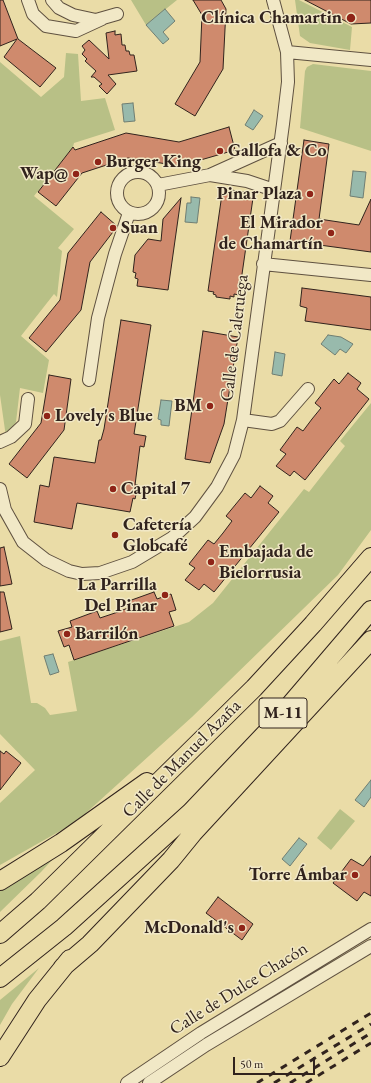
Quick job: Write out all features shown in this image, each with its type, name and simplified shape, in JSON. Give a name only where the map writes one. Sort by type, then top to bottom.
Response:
[{"type":"highway","name":"Calle de Manuel Azaña","points":[[0,934],[38,901],[254,688],[313,624],[368,560]]},
{"type":"highway","name":"M-11","points":[[0,978],[64,926],[191,812],[266,733],[371,610]]},
{"type":"highway","points":[[316,676],[340,660],[371,630]]},
{"type":"highway","points":[[63,967],[90,944],[171,860],[193,833],[371,640]]},
{"type":"highway","points":[[0,881],[61,843],[120,800],[177,764]]},
{"type":"highway","points":[[0,1057],[37,1000],[84,940],[180,834],[191,812]]},
{"type":"street","points":[[28,0],[33,14],[46,26],[76,30],[117,14]]},
{"type":"street","points":[[52,0],[59,8],[73,15],[96,20],[102,19]]},
{"type":"street","name":"Calle de Caleruega","points":[[0,489],[3,510],[23,542],[46,560],[69,571],[82,574],[100,573],[132,562],[172,538],[195,517],[217,487],[234,454],[243,420],[263,264],[281,143],[288,82],[286,52],[273,0]]},
{"type":"street","points":[[286,52],[371,60]]},
{"type":"street","points":[[158,185],[210,175],[281,143]]},
{"type":"street","points":[[135,171],[149,174],[158,185],[159,198],[153,209],[142,214],[129,213],[119,204],[116,190],[122,177],[135,171]]},
{"type":"street","points":[[210,175],[247,181],[274,190]]},
{"type":"street","points":[[89,380],[98,318],[115,254],[129,213]]},
{"type":"street","points":[[263,264],[371,275]]},
{"type":"street","name":"Calle de Caleruega","points":[[243,420],[272,424],[280,421],[308,389]]},
{"type":"street","points":[[0,442],[11,437],[25,424],[28,399]]},
{"type":"street","name":"Calle de Dulce Chacón","points":[[127,1083],[201,1033],[371,929]]},
{"type":"street","name":"Calle de Dulce Chacón","points":[[149,1083],[206,1045],[371,946]]},
{"type":"green space","points":[[131,0],[177,0],[146,25]]},
{"type":"green space","points":[[295,0],[299,0],[352,27],[350,50],[310,43],[300,36]]},
{"type":"green space","points":[[66,53],[78,54],[81,101],[105,98],[115,130],[74,143],[73,147],[34,196],[74,229],[58,248],[62,251],[57,297],[54,294],[21,336],[49,360],[43,393],[20,388],[16,422],[6,437],[0,395],[0,62],[41,97],[64,77]]},
{"type":"green space","points":[[313,64],[371,71],[371,151],[300,128],[305,71],[307,67]]},
{"type":"green space","points":[[371,403],[371,530],[338,575],[192,717],[76,822],[0,865],[0,803],[35,770],[0,734],[0,641],[20,636],[31,703],[37,703],[45,708],[50,715],[77,711],[68,662],[189,622],[213,603],[304,489],[309,492],[345,446],[340,441]]},
{"type":"green space","points":[[340,809],[355,821],[331,850],[317,838]]},
{"type":"green space","points":[[53,859],[41,872],[0,912],[0,891]]},
{"type":"green space","points":[[39,968],[12,1004],[0,1025],[0,1000]]},
{"type":"green space","points":[[312,970],[314,976],[211,1035],[211,1034]]},
{"type":"shaded area","points":[[165,9],[175,21],[163,32],[169,39],[163,44],[146,25]]},
{"type":"shaded area","points":[[133,103],[135,121],[124,122],[122,104]]},
{"type":"shaded area","points":[[254,110],[263,116],[253,130],[245,125]]},
{"type":"shaded area","points":[[353,171],[366,172],[363,198],[350,196]]},
{"type":"shaded area","points":[[191,197],[200,198],[197,223],[185,222],[187,203],[191,203]]},
{"type":"shaded area","points":[[328,335],[341,337],[353,344],[346,353],[340,349],[335,355],[321,344]]},
{"type":"shaded area","points":[[275,352],[285,354],[282,376],[272,374]]},
{"type":"shaded area","points":[[161,400],[172,401],[169,426],[161,425],[161,420],[158,419]]},
{"type":"shaded area","points":[[53,654],[59,672],[50,675],[44,656]]},
{"type":"shaded area","points":[[371,780],[371,797],[364,807],[355,800]]},
{"type":"shaded area","points":[[299,838],[307,844],[290,866],[282,859]]},
{"type":"building","points":[[0,0],[3,0],[18,39],[56,68],[40,87],[4,57],[17,39],[0,46]]},
{"type":"building","points":[[193,0],[221,0],[226,9],[223,69],[195,116],[175,104],[200,62],[202,15]]},
{"type":"building","points":[[305,0],[371,0],[371,23],[351,24]]},
{"type":"building","points":[[115,31],[115,35],[121,34],[122,45],[125,45],[126,51],[129,51],[130,55],[134,55],[137,71],[108,75],[116,84],[107,94],[99,86],[102,84],[94,77],[91,77],[96,71],[85,61],[87,59],[82,54],[85,50],[82,46],[89,40],[109,59],[106,33]]},
{"type":"building","points":[[229,127],[235,150],[180,166],[128,158],[82,173],[56,206],[38,192],[73,147],[75,150],[126,133],[179,142]]},
{"type":"building","points":[[304,140],[329,144],[319,219],[359,225],[371,199],[371,252],[290,241]]},
{"type":"building","points":[[231,190],[245,192],[248,197],[253,198],[239,295],[234,294],[234,297],[230,296],[230,299],[216,297],[216,295],[213,294],[214,292],[208,291],[222,194],[227,194]]},
{"type":"building","points":[[181,198],[168,290],[137,286],[138,279],[135,278],[136,273],[133,272],[135,255],[148,239],[161,241],[163,219]]},
{"type":"building","points":[[101,212],[117,226],[90,262],[81,310],[46,352],[29,338],[60,300],[68,253]]},
{"type":"building","points":[[302,288],[371,297],[371,330],[305,321],[307,308],[300,306]]},
{"type":"building","points":[[121,320],[151,325],[134,434],[146,436],[144,447],[140,446],[135,485],[138,485],[130,512],[77,503],[72,529],[34,522],[40,485],[49,487],[54,457],[95,463],[99,440],[101,440],[104,429]]},
{"type":"building","points":[[203,331],[238,337],[224,424],[210,463],[185,459]]},
{"type":"building","points":[[348,373],[361,383],[357,389],[369,399],[305,480],[294,471],[290,476],[276,466],[286,454],[280,450],[297,427],[303,431],[321,408],[315,403],[334,379],[339,384]]},
{"type":"building","points":[[49,375],[71,379],[64,430],[27,478],[9,464],[41,423]]},
{"type":"building","points":[[260,486],[273,496],[268,503],[279,512],[214,592],[204,584],[199,590],[185,580],[195,568],[189,564],[208,540],[214,544],[223,533],[232,521],[226,516],[245,493],[251,498]]},
{"type":"building","points":[[4,547],[12,584],[0,586],[0,548]]},
{"type":"building","points":[[0,592],[4,592],[12,629],[0,632]]},
{"type":"building","points":[[154,592],[157,599],[171,594],[176,610],[169,612],[174,626],[74,660],[69,645],[64,647],[58,631],[72,627],[70,621],[97,611],[100,618],[115,613],[128,608],[126,602]]},
{"type":"building","points":[[0,751],[4,754],[6,751],[21,763],[0,790]]},
{"type":"building","name":"Torre Ámbar","points":[[371,856],[371,896],[364,892],[357,901],[333,883],[351,859],[363,866]]},
{"type":"building","points":[[218,897],[253,924],[242,940],[206,913]]},
{"type":"railway","points":[[257,1083],[371,1013]]},
{"type":"railway","points":[[274,1083],[371,1024]]},
{"type":"railway","points":[[290,1083],[371,1033]]},
{"type":"railway","points":[[306,1083],[371,1043]]},
{"type":"place","name":"Clínica Chamartin","points":[[351,18]]},
{"type":"place","name":"Gallofa & Co","points":[[220,151]]},
{"type":"place","name":"Burger King","points":[[98,162]]},
{"type":"place","name":"Wap@","points":[[76,174]]},
{"type":"place","name":"Pinar Plaza","points":[[310,194]]},
{"type":"place","name":"Suan","points":[[113,228]]},
{"type":"place","name":"El Mirador de Chamartín","points":[[331,233]]},
{"type":"place","name":"BM","points":[[210,406]]},
{"type":"place","name":"Lovely's Blue","points":[[47,416]]},
{"type":"place","name":"Capital 7","points":[[113,489]]},
{"type":"place","name":"Cafetería Globcafé","points":[[115,535]]},
{"type":"place","name":"Embajada de Bielorrusia","points":[[211,562]]},
{"type":"place","name":"La Parrilla Del Pinar","points":[[165,595]]},
{"type":"place","name":"Barrilón","points":[[67,634]]},
{"type":"place","name":"Torre Ámbar","points":[[355,875]]},
{"type":"place","name":"McDonald's","points":[[242,928]]}]
